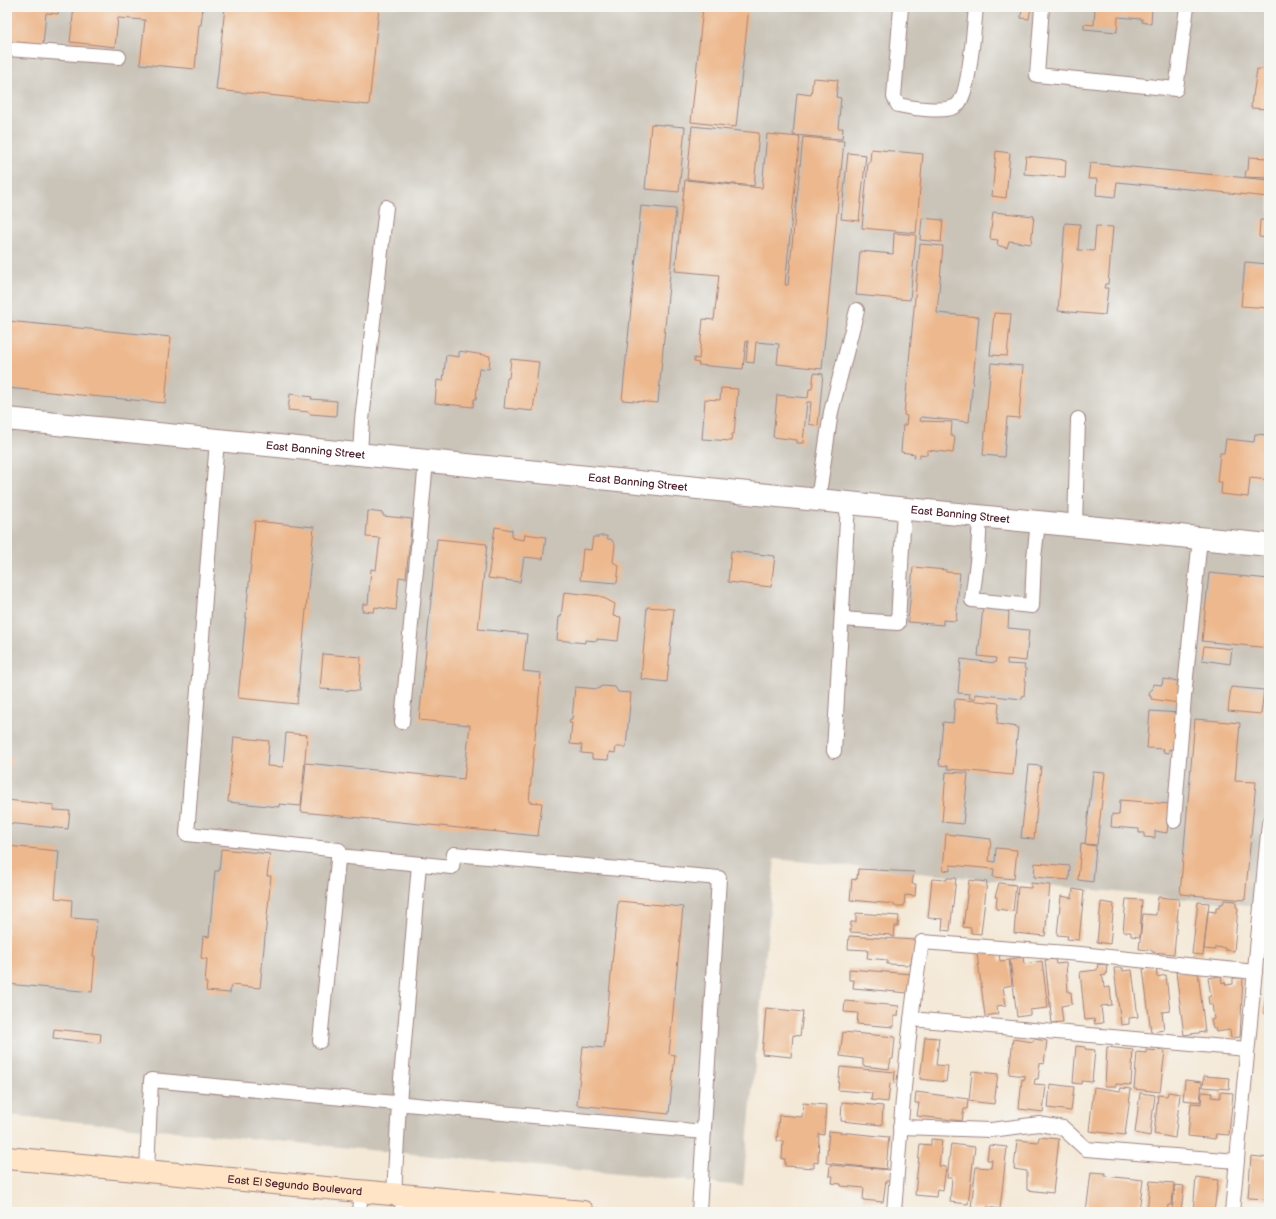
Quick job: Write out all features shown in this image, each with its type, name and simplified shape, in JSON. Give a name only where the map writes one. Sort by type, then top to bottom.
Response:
[{"type":"street","name":"East Banning Street","points":[[7,419],[1269,545]]},
{"type":"street","name":"East El Segundo Boulevard","points":[[7,1158],[147,1171],[360,1202],[400,1200],[583,1212]]},
{"type":"lane","points":[[901,7],[894,97],[898,105],[907,107],[947,109],[957,106],[962,98],[968,80],[976,7]]},
{"type":"lane","points":[[1042,7],[1037,75],[1176,88],[1187,7]]},
{"type":"lane","points":[[7,49],[118,57]]},
{"type":"lane","points":[[360,454],[363,412],[386,207]]},
{"type":"lane","points":[[818,500],[831,412],[857,310]]},
{"type":"lane","points":[[1075,526],[1078,419]]},
{"type":"lane","points":[[217,440],[187,834],[339,850],[320,1041]]},
{"type":"lane","points":[[402,722],[426,461]]},
{"type":"lane","points":[[834,751],[848,503]]},
{"type":"lane","points":[[842,619],[898,623],[904,509]]},
{"type":"lane","points":[[980,516],[978,554],[972,600],[1032,606],[1034,558],[1038,522]]},
{"type":"lane","points":[[1174,821],[1200,538]]},
{"type":"lane","points":[[1232,1212],[1269,823]]},
{"type":"lane","points":[[338,856],[452,867],[454,854],[719,878],[699,1212]]},
{"type":"lane","points":[[400,1200],[399,1103],[418,864]]},
{"type":"lane","points":[[894,1212],[900,1127],[911,1019],[922,942],[1080,954],[1255,972]]},
{"type":"lane","points":[[911,1019],[1247,1049]]},
{"type":"lane","points":[[147,1171],[151,1080],[704,1132]]},
{"type":"lane","points":[[900,1127],[991,1130],[1039,1124],[1063,1128],[1086,1149],[1237,1161]]},
{"type":"shaded area","points":[[7,7],[1269,7],[1269,907],[775,859],[743,1186],[7,1115]]},
{"type":"building","points":[[7,7],[59,7],[58,14],[46,13],[43,45],[7,41]]},
{"type":"building","points":[[74,7],[203,7],[201,25],[199,25],[195,69],[140,64],[145,20],[118,18],[115,47],[70,42]]},
{"type":"building","points":[[225,7],[379,7],[369,105],[216,90]]},
{"type":"building","points":[[703,7],[749,7],[736,127],[691,122]]},
{"type":"building","points":[[1022,7],[1031,7],[1029,19],[1021,18]]},
{"type":"building","points":[[1095,7],[1152,7],[1151,24],[1142,22],[1142,19],[1118,17],[1117,32],[1084,29],[1084,24],[1094,25]]},
{"type":"building","points":[[1257,69],[1269,70],[1269,109],[1251,108]]},
{"type":"building","points":[[813,78],[838,80],[836,97],[841,98],[838,128],[843,128],[842,139],[793,135],[797,93],[811,95]]},
{"type":"building","points":[[651,124],[685,127],[679,192],[645,189]]},
{"type":"building","points":[[692,126],[759,133],[754,186],[687,179]]},
{"type":"building","points":[[767,134],[800,137],[785,285],[788,285],[803,137],[844,141],[822,369],[777,364],[779,344],[756,342],[754,363],[746,362],[748,341],[746,341],[743,369],[698,365],[699,363],[694,362],[694,358],[699,359],[703,319],[714,320],[719,275],[675,271],[685,180],[762,188]]},
{"type":"building","points":[[871,149],[923,154],[916,233],[862,228],[868,162],[870,162]]},
{"type":"building","points":[[996,151],[1010,153],[1006,198],[992,196]]},
{"type":"building","points":[[848,153],[866,155],[859,221],[841,219]]},
{"type":"building","points":[[1026,156],[1066,160],[1065,177],[1024,174]]},
{"type":"building","points":[[1249,157],[1269,158],[1269,178],[1245,177],[1246,170],[1248,170]]},
{"type":"building","points":[[1090,163],[1269,180],[1269,197],[1117,182],[1115,197],[1096,195],[1097,179],[1088,179]]},
{"type":"building","points":[[641,206],[676,209],[658,403],[622,400]]},
{"type":"building","points":[[993,212],[1034,216],[1031,244],[1009,241],[1007,248],[997,245],[998,240],[990,239]]},
{"type":"building","points":[[922,218],[943,220],[941,242],[920,240]]},
{"type":"building","points":[[1260,220],[1269,220],[1269,238],[1259,237]]},
{"type":"building","points":[[1065,223],[1080,224],[1078,250],[1094,251],[1096,226],[1113,227],[1108,284],[1105,284],[1104,288],[1108,288],[1105,315],[1058,311]]},
{"type":"building","points":[[894,233],[916,235],[910,300],[856,295],[860,251],[893,254]]},
{"type":"building","points":[[920,244],[943,246],[937,313],[979,317],[969,422],[921,417],[920,421],[952,422],[951,436],[955,437],[953,453],[927,450],[927,455],[920,454],[920,458],[914,457],[915,454],[901,452],[903,425],[906,425],[907,416],[904,415]]},
{"type":"building","points":[[1245,262],[1269,264],[1269,308],[1241,306]]},
{"type":"building","points":[[994,313],[1011,314],[1007,356],[990,355]]},
{"type":"building","points":[[7,321],[171,337],[165,403],[7,388]]},
{"type":"building","points":[[459,351],[490,356],[489,369],[479,368],[476,399],[474,399],[473,407],[435,403],[437,380],[443,381],[446,355],[459,357]]},
{"type":"building","points":[[511,359],[539,362],[533,411],[504,408],[507,378],[509,378]]},
{"type":"building","points":[[991,363],[1023,366],[1019,418],[1007,417],[1004,457],[983,455]]},
{"type":"building","points":[[814,373],[823,374],[818,426],[809,424],[811,402],[807,402],[803,443],[797,443],[797,440],[773,437],[777,395],[808,398],[809,389],[812,389]]},
{"type":"building","points":[[721,388],[738,389],[734,434],[732,434],[731,441],[702,439],[705,399],[720,400]]},
{"type":"building","points":[[290,394],[312,397],[311,399],[337,401],[336,416],[310,414],[309,412],[288,410]]},
{"type":"building","points":[[1255,434],[1269,435],[1269,480],[1250,478],[1248,497],[1221,494],[1222,482],[1217,482],[1220,453],[1224,453],[1226,439],[1254,442]]},
{"type":"building","points":[[368,511],[383,513],[383,516],[412,519],[406,578],[399,577],[396,610],[375,607],[374,612],[362,611],[363,604],[368,604],[371,569],[376,570],[380,538],[366,537]]},
{"type":"building","points":[[255,521],[314,527],[297,704],[238,698]]},
{"type":"building","points":[[495,527],[512,530],[512,538],[524,540],[525,534],[546,537],[543,559],[524,557],[520,582],[488,578]]},
{"type":"building","points":[[607,536],[607,539],[611,539],[615,545],[613,562],[619,566],[617,583],[580,580],[583,549],[591,550],[593,537]]},
{"type":"building","points":[[437,539],[487,544],[478,629],[527,634],[523,671],[541,673],[529,802],[542,803],[538,836],[301,812],[306,763],[464,779],[470,725],[419,720]]},
{"type":"building","points":[[731,551],[775,556],[771,587],[728,582]]},
{"type":"building","points":[[913,567],[946,570],[946,572],[960,573],[956,621],[943,620],[943,625],[908,622]]},
{"type":"building","points":[[1209,573],[1269,579],[1269,648],[1202,641]]},
{"type":"building","points":[[564,592],[600,596],[615,604],[613,616],[621,617],[618,641],[597,639],[597,641],[585,640],[585,643],[557,640],[559,617],[561,617]]},
{"type":"building","points":[[647,607],[674,609],[667,682],[641,679]]},
{"type":"building","points":[[983,608],[1009,611],[1008,628],[1029,630],[1026,661],[1007,659],[1007,664],[1025,665],[1024,696],[1022,696],[1022,699],[975,694],[975,699],[969,698],[970,694],[958,693],[961,659],[995,663],[996,658],[978,656]]},
{"type":"building","points":[[1204,646],[1232,649],[1230,664],[1202,660]]},
{"type":"building","points":[[323,654],[361,657],[359,691],[320,689]]},
{"type":"building","points":[[1163,679],[1178,681],[1177,687],[1181,687],[1179,703],[1151,699],[1151,696],[1149,696],[1153,684],[1162,685]]},
{"type":"building","points":[[602,686],[615,687],[618,692],[631,693],[626,747],[616,747],[615,753],[609,752],[608,760],[592,759],[592,754],[581,753],[582,745],[570,744],[572,723],[569,723],[570,719],[572,719],[575,687],[598,689]]},
{"type":"building","points":[[1231,687],[1264,690],[1261,714],[1228,711]]},
{"type":"building","points":[[955,699],[999,703],[997,724],[1018,727],[1013,775],[948,769],[948,766],[939,765],[943,722],[953,723]]},
{"type":"building","points":[[1150,711],[1180,713],[1177,750],[1169,749],[1169,753],[1163,752],[1164,749],[1147,748]]},
{"type":"building","points":[[1195,719],[1240,723],[1235,781],[1256,782],[1245,900],[1180,894]]},
{"type":"building","points":[[286,733],[307,735],[301,806],[279,804],[279,807],[228,802],[234,737],[269,741],[267,766],[283,767]]},
{"type":"building","points":[[7,756],[11,756],[8,786],[7,786]]},
{"type":"building","points":[[1029,765],[1041,766],[1034,839],[1021,838]]},
{"type":"building","points":[[946,772],[968,773],[963,824],[942,822]]},
{"type":"building","points":[[1093,772],[1105,773],[1097,845],[1085,844]]},
{"type":"building","points":[[7,800],[54,805],[53,810],[70,811],[68,829],[7,823]]},
{"type":"building","points":[[1120,800],[1170,804],[1167,833],[1155,831],[1155,838],[1144,837],[1144,833],[1139,833],[1139,829],[1111,827],[1112,814],[1119,815]]},
{"type":"building","points":[[946,834],[991,839],[989,861],[995,862],[996,848],[1017,850],[1014,879],[993,877],[994,869],[950,865],[950,871],[943,870]]},
{"type":"building","points":[[1081,844],[1096,846],[1093,882],[1078,880]]},
{"type":"building","points":[[7,846],[59,851],[55,898],[72,900],[71,918],[97,920],[93,956],[95,956],[92,992],[7,984]]},
{"type":"building","points":[[221,849],[270,854],[267,876],[271,876],[260,988],[231,985],[230,993],[206,991],[207,983],[205,983],[207,959],[201,958],[203,936],[209,937],[215,871],[219,871]]},
{"type":"building","points":[[1035,863],[1070,866],[1069,880],[1034,877]]},
{"type":"building","points":[[858,869],[914,872],[912,884],[916,884],[915,896],[905,895],[904,906],[850,900],[852,879],[857,879]]},
{"type":"building","points":[[947,878],[956,878],[950,931],[942,930],[943,919],[928,918],[932,879],[947,880]]},
{"type":"building","points":[[969,880],[987,882],[981,934],[971,933],[971,928],[963,927]]},
{"type":"building","points":[[999,883],[1016,885],[1013,911],[996,909],[997,897],[995,897]]},
{"type":"building","points":[[1031,883],[1050,885],[1045,936],[1014,933],[1018,887],[1031,888]]},
{"type":"building","points":[[1073,889],[1084,891],[1079,940],[1067,939],[1068,936],[1057,935],[1061,896],[1072,898]]},
{"type":"building","points":[[1158,897],[1179,899],[1174,954],[1139,949],[1143,914],[1156,915]]},
{"type":"building","points":[[1126,899],[1142,900],[1140,937],[1131,936],[1131,932],[1123,932]]},
{"type":"building","points":[[1224,900],[1236,901],[1236,907],[1238,908],[1234,951],[1215,947],[1215,950],[1204,949],[1208,911],[1216,912],[1216,908],[1219,908],[1220,904],[1223,904]]},
{"type":"building","points":[[618,901],[683,907],[669,1054],[675,1055],[669,1114],[577,1105],[583,1046],[604,1048]]},
{"type":"building","points":[[1101,902],[1114,904],[1110,944],[1097,942]]},
{"type":"building","points":[[1198,902],[1209,903],[1203,955],[1192,954]]},
{"type":"building","points":[[856,913],[899,916],[898,926],[895,926],[894,937],[891,935],[850,932],[851,922],[856,922]]},
{"type":"building","points":[[849,936],[916,940],[915,954],[913,953],[910,965],[887,964],[887,960],[867,958],[868,950],[848,949]]},
{"type":"building","points":[[977,953],[999,953],[1000,961],[1009,960],[1012,985],[1003,987],[1006,1005],[997,1006],[998,1014],[985,1016]]},
{"type":"building","points":[[1023,957],[1024,964],[1042,961],[1048,1008],[1030,1010],[1030,1015],[1017,1017],[1010,959]]},
{"type":"building","points":[[1055,959],[1056,964],[1066,963],[1068,992],[1071,992],[1072,1004],[1061,1006],[1063,1022],[1052,1023],[1045,960]]},
{"type":"building","points":[[1098,964],[1107,965],[1106,975],[1101,976],[1103,978],[1104,988],[1110,987],[1112,1005],[1101,1006],[1103,1023],[1095,1024],[1094,1019],[1085,1020],[1080,972],[1097,970]]},
{"type":"building","points":[[1145,967],[1156,968],[1157,977],[1166,975],[1170,1011],[1162,1012],[1164,1030],[1151,1032],[1143,969],[1145,969]]},
{"type":"building","points":[[1114,968],[1123,968],[1123,971],[1132,970],[1138,1017],[1129,1018],[1129,1024],[1121,1025]]},
{"type":"building","points":[[849,969],[911,974],[911,985],[908,985],[908,993],[853,988],[854,980],[849,980]]},
{"type":"building","points":[[1198,971],[1205,1032],[1184,1035],[1176,972]]},
{"type":"building","points":[[1221,976],[1222,983],[1225,982],[1226,985],[1233,984],[1233,978],[1243,978],[1240,1037],[1231,1038],[1230,1030],[1216,1032],[1215,1027],[1213,1028],[1211,1020],[1214,1019],[1212,1004],[1209,1004],[1208,997],[1211,996],[1208,978]]},
{"type":"building","points":[[1266,993],[1269,993],[1269,1015],[1264,1014]]},
{"type":"building","points":[[845,1001],[899,1006],[898,1016],[894,1016],[894,1027],[857,1024],[858,1013],[844,1012]]},
{"type":"building","points":[[766,1008],[803,1012],[800,1036],[793,1035],[791,1057],[762,1054]]},
{"type":"building","points":[[54,1029],[101,1034],[100,1043],[53,1038]]},
{"type":"building","points":[[843,1032],[895,1037],[893,1059],[891,1059],[889,1069],[863,1066],[863,1059],[840,1056]]},
{"type":"building","points":[[925,1037],[939,1038],[936,1065],[948,1066],[946,1082],[920,1079]]},
{"type":"building","points":[[1013,1039],[1033,1042],[1034,1039],[1047,1041],[1044,1064],[1040,1063],[1038,1079],[1035,1079],[1034,1084],[1046,1085],[1043,1112],[1019,1109],[1022,1079],[1024,1080],[1025,1076],[1009,1074]]},
{"type":"building","points":[[1076,1046],[1095,1050],[1092,1082],[1082,1081],[1081,1084],[1073,1083]]},
{"type":"building","points":[[1107,1047],[1133,1050],[1131,1085],[1116,1084],[1116,1086],[1105,1086]]},
{"type":"building","points":[[1146,1050],[1165,1051],[1160,1092],[1134,1089],[1137,1052],[1146,1053]]},
{"type":"building","points":[[840,1067],[895,1072],[894,1084],[890,1083],[888,1102],[871,1100],[872,1093],[838,1090]]},
{"type":"building","points":[[972,1071],[998,1074],[994,1104],[969,1101]]},
{"type":"building","points":[[1204,1076],[1230,1078],[1229,1089],[1203,1087]]},
{"type":"building","points":[[1185,1080],[1202,1082],[1200,1102],[1183,1100]]},
{"type":"building","points":[[1050,1084],[1074,1087],[1071,1111],[1048,1108]]},
{"type":"building","points":[[1094,1087],[1120,1091],[1121,1088],[1131,1089],[1125,1135],[1089,1131]]},
{"type":"building","points":[[916,1092],[968,1099],[967,1109],[964,1109],[962,1121],[917,1116],[919,1103],[915,1103]]},
{"type":"building","points":[[1168,1092],[1180,1094],[1175,1138],[1154,1134],[1158,1095],[1167,1096]]},
{"type":"building","points":[[1202,1092],[1212,1093],[1211,1097],[1220,1098],[1220,1092],[1233,1093],[1229,1135],[1216,1134],[1215,1139],[1188,1136],[1191,1103],[1201,1104]]},
{"type":"building","points":[[1140,1093],[1155,1095],[1150,1136],[1135,1133]]},
{"type":"building","points":[[842,1102],[883,1106],[882,1125],[841,1121]]},
{"type":"building","points":[[803,1103],[826,1105],[824,1135],[819,1134],[818,1163],[814,1162],[814,1168],[785,1166],[785,1159],[782,1159],[783,1141],[777,1141],[779,1115],[802,1117]]},
{"type":"building","points":[[829,1131],[889,1137],[886,1169],[826,1163]]},
{"type":"building","points":[[1039,1137],[1059,1139],[1053,1193],[1027,1190],[1027,1171],[1014,1169],[1017,1140],[1038,1142]]},
{"type":"building","points":[[931,1139],[942,1140],[939,1166],[946,1167],[943,1190],[937,1189],[936,1197],[915,1195],[920,1144],[931,1145]]},
{"type":"building","points":[[951,1144],[975,1147],[968,1204],[950,1202],[952,1178],[947,1178]]},
{"type":"building","points":[[989,1145],[1007,1147],[1000,1209],[987,1207],[986,1210],[971,1208],[976,1167],[991,1168],[992,1160],[987,1160]]},
{"type":"building","points":[[1251,1156],[1269,1158],[1269,1199],[1248,1198]]},
{"type":"building","points":[[830,1165],[891,1170],[890,1181],[886,1181],[883,1202],[863,1200],[864,1188],[841,1186],[841,1184],[832,1183],[833,1176],[829,1176]]},
{"type":"building","points":[[1091,1172],[1105,1173],[1105,1176],[1143,1180],[1139,1212],[1086,1212]]},
{"type":"building","points":[[1196,1177],[1218,1180],[1214,1212],[1193,1212]]},
{"type":"building","points":[[1150,1181],[1174,1183],[1172,1205],[1168,1205],[1167,1212],[1147,1212]]},
{"type":"building","points":[[1175,1185],[1184,1186],[1181,1212],[1172,1212]]}]
